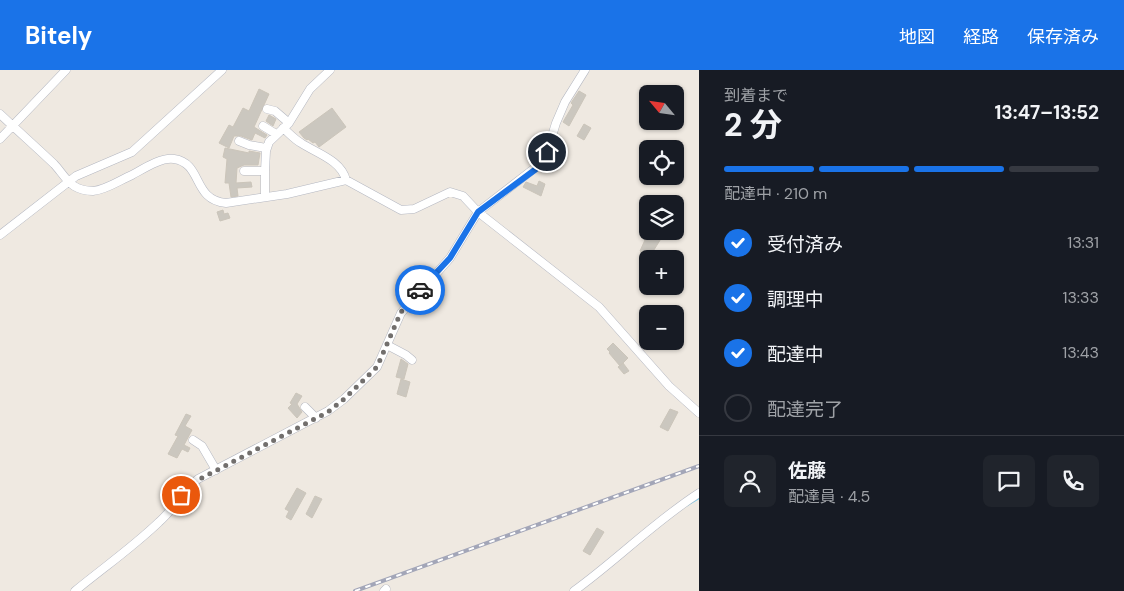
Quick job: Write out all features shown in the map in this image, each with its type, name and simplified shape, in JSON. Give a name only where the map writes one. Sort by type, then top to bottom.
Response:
[{"type":"street","points":[[0,140],[66,70]]},
{"type":"street","points":[[0,235],[68,181],[81,173],[132,152],[222,70]]},
{"type":"street","points":[[265,197],[264,171],[266,148],[269,142],[286,125],[305,94],[330,70]]},
{"type":"street","points":[[75,591],[150,531],[163,519],[181,495],[192,485],[216,470],[328,412],[371,375],[380,363],[401,312],[410,300],[445,265],[478,212],[540,164],[547,152],[565,102],[586,70]]},
{"type":"street","points":[[267,109],[275,111],[297,140],[329,158],[343,173],[346,180]]},
{"type":"street","points":[[0,114],[55,165],[68,181],[74,186],[88,190],[110,186],[165,159],[172,158],[188,165],[195,173],[202,190],[215,201],[226,203],[287,194],[346,180],[401,210],[414,208],[450,192],[463,196],[478,212],[599,306],[669,386],[699,413]]},
{"type":"street","points":[[263,126],[276,134]]},
{"type":"street","points":[[239,141],[248,145],[266,148]]},
{"type":"street","points":[[244,171],[264,171]]},
{"type":"street","points":[[388,345],[412,360]]},
{"type":"street","points":[[305,406],[316,418]]},
{"type":"street","points":[[193,440],[202,446],[216,470]]},
{"type":"street","points":[[574,591],[596,576],[652,528],[699,493]]},
{"type":"building","points":[[259,89],[269,94],[254,127],[267,135],[265,138],[255,133],[252,140],[241,136],[234,136],[229,148],[219,143],[229,125],[233,127],[243,108],[249,111]]},
{"type":"building","points":[[579,91],[586,95],[569,126],[563,122],[573,105],[571,103]]},
{"type":"building","points":[[332,108],[346,127],[319,147],[315,142],[313,143],[304,138],[299,132]]},
{"type":"building","points":[[269,115],[276,119],[273,126],[266,121]]},
{"type":"building","points":[[584,124],[591,128],[584,140],[577,136]]},
{"type":"building","points":[[225,148],[249,153],[249,151],[260,153],[258,165],[244,165],[237,168],[236,183],[251,182],[252,187],[237,188],[238,196],[231,197],[229,183],[225,183],[227,159],[223,157]]},
{"type":"building","points":[[539,181],[545,184],[541,196],[523,187],[526,182],[537,186]]},
{"type":"building","points":[[223,210],[224,214],[228,213],[230,218],[220,221],[217,212]]},
{"type":"building","points":[[645,240],[660,240],[654,250],[640,250]]},
{"type":"building","points":[[613,343],[628,358],[620,366],[607,349]]},
{"type":"building","points":[[401,359],[408,364],[404,379],[396,377]]},
{"type":"building","points":[[623,363],[629,371],[624,374],[618,367]]},
{"type":"building","points":[[401,379],[410,382],[406,397],[397,394]]},
{"type":"building","points":[[296,393],[302,396],[297,404],[302,412],[297,418],[288,408],[292,404],[290,403]]},
{"type":"building","points":[[670,409],[678,412],[668,431],[660,427]]},
{"type":"building","points":[[186,414],[191,416],[185,426],[192,430],[184,445],[190,448],[188,452],[182,449],[177,458],[168,454],[178,436],[175,435]]},
{"type":"building","points":[[297,488],[306,493],[291,520],[286,517],[289,511],[285,509]]},
{"type":"building","points":[[315,496],[322,499],[312,518],[306,514]]},
{"type":"building","points":[[597,528],[604,532],[590,555],[583,551]]},
{"type":"waterway","points":[[686,506],[699,498]]},
{"type":"railway","points":[[355,591],[699,466]]},
{"type":"way so far","points":[[181,495],[198,480],[328,412],[344,399],[371,375],[377,367],[401,312],[420,290]]},
{"type":"route","points":[[420,290],[445,265],[478,212],[536,169],[547,152]]}]
